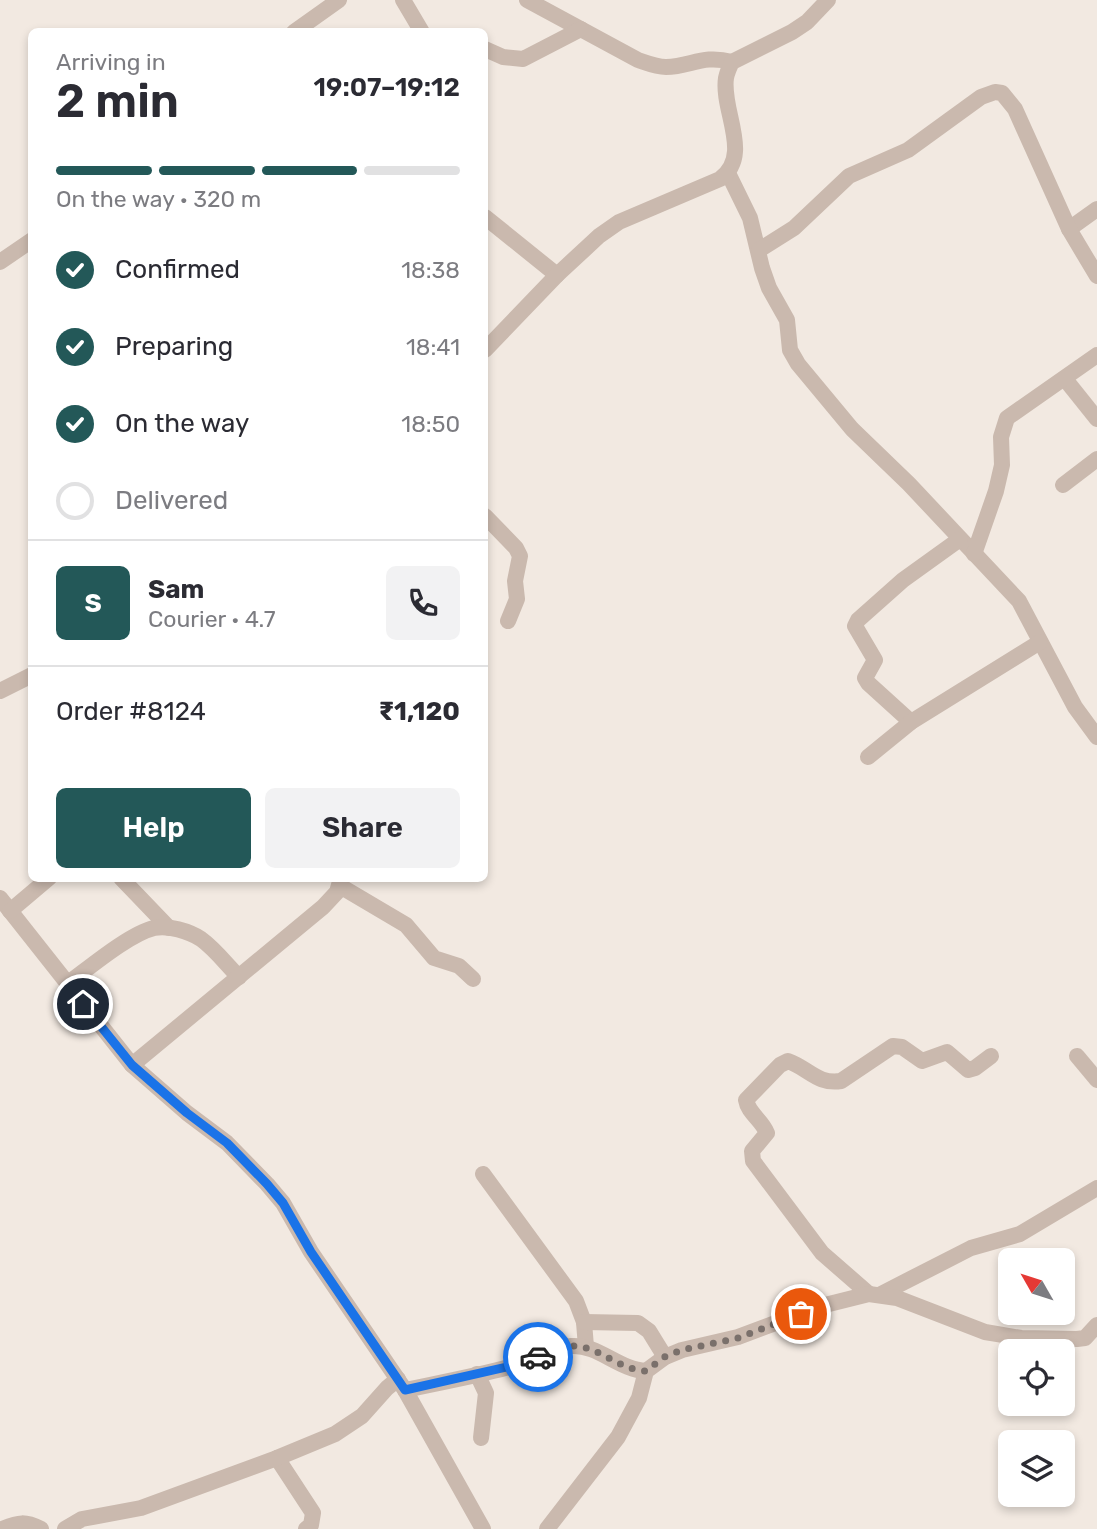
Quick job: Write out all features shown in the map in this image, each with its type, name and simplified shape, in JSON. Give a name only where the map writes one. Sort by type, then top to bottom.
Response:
[{"type":"street","points":[[300,28],[339,0]]},
{"type":"street","points":[[403,0],[420,28]]},
{"type":"street","points":[[527,0],[638,60],[667,67],[700,59],[732,62],[792,32],[807,22],[828,0]]},
{"type":"street","points":[[488,50],[503,57],[523,59],[581,29]]},
{"type":"street","points":[[488,347],[598,236],[620,222],[720,179],[728,173],[736,156],[726,78],[732,62]]},
{"type":"street","points":[[759,250],[793,228],[849,176],[908,150],[981,97],[996,92],[1002,93],[1015,109],[1069,229],[1097,276]]},
{"type":"street","points":[[728,173],[750,218],[769,288],[787,320],[790,350],[798,364],[852,429],[909,484],[1019,601],[1075,707],[1097,737]]},
{"type":"street","points":[[1069,229],[1097,209]]},
{"type":"street","points":[[488,219],[557,275]]},
{"type":"street","points":[[0,262],[28,243]]},
{"type":"street","points":[[974,554],[996,491],[1002,465],[1001,437],[1007,418],[1097,355]]},
{"type":"street","points":[[1065,379],[1097,419]]},
{"type":"street","points":[[1063,485],[1097,459]]},
{"type":"street","points":[[488,519],[516,548],[520,556],[515,581],[517,599],[508,621]]},
{"type":"street","points":[[911,722],[868,683],[866,674],[875,660],[855,626],[858,620],[903,580],[960,539]]},
{"type":"street","points":[[868,757],[911,722],[1040,642]]},
{"type":"street","points":[[0,691],[28,677]]},
{"type":"street","points":[[42,882],[5,905],[132,1065],[187,1113],[227,1143],[283,1203],[311,1252],[402,1385],[484,1529]]},
{"type":"street","points":[[125,882],[169,928]]},
{"type":"street","points":[[132,1065],[323,907],[340,882],[406,925],[434,958],[459,966],[473,979]]},
{"type":"street","points":[[67,984],[133,938],[154,928],[169,928],[193,934],[239,978]]},
{"type":"street","points":[[991,1056],[968,1070],[947,1052],[922,1061],[902,1047],[893,1046],[841,1081],[831,1082],[816,1078],[788,1061],[780,1065],[746,1100],[747,1107],[767,1133],[752,1151],[753,1161],[822,1253],[875,1294],[897,1298],[985,1332],[1021,1338],[1085,1338],[1097,1325]]},
{"type":"street","points":[[1077,1056],[1097,1080]]},
{"type":"street","points":[[483,1174],[576,1301],[584,1322],[586,1347]]},
{"type":"street","points":[[547,1529],[618,1437],[639,1398],[646,1371],[664,1357],[682,1350],[738,1338],[821,1306],[875,1294],[971,1248],[1020,1234],[1097,1188]]},
{"type":"street","points":[[584,1322],[638,1323],[649,1331],[664,1357]]},
{"type":"street","points":[[1077,1339],[1097,1348]]},
{"type":"street","points":[[65,1529],[82,1519],[141,1508],[277,1458],[351,1425],[387,1388],[477,1374],[520,1364],[553,1350],[571,1346],[586,1347],[624,1367],[646,1371]]},
{"type":"street","points":[[477,1374],[486,1393],[481,1438]]},
{"type":"street","points":[[277,1458],[313,1513],[311,1525],[306,1529]]},
{"type":"street","points":[[2,1529],[19,1522],[27,1522],[41,1529]]},
{"type":"way so far","points":[[538,1357],[571,1346],[586,1347],[624,1367],[646,1371],[664,1357],[682,1350],[738,1338],[801,1314]]},
{"type":"route","points":[[83,1004],[132,1065],[187,1113],[227,1143],[283,1203],[311,1252],[405,1390],[520,1364],[538,1357]]}]
